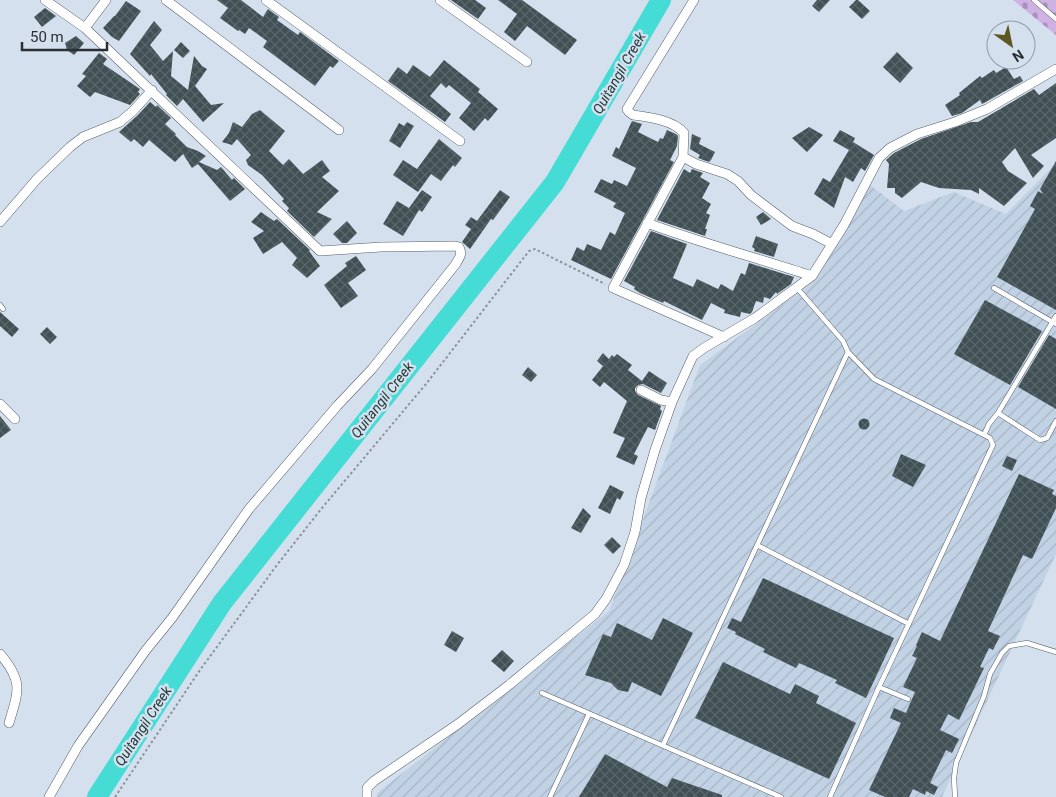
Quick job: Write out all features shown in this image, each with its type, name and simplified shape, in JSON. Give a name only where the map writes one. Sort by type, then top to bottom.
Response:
[{"type":"street","points":[[45,0],[85,28],[320,251],[381,247],[455,246],[460,247],[461,256],[372,369],[337,406],[249,509],[212,564],[146,650],[78,746],[49,797]]},
{"type":"street","points":[[85,28],[106,0]]},
{"type":"street","points":[[166,0],[339,130]]},
{"type":"street","points":[[266,0],[460,141]]},
{"type":"street","points":[[440,0],[527,62]]},
{"type":"street","points":[[694,0],[627,109],[633,115],[667,122],[680,128],[684,133],[682,156],[613,288],[724,337]]},
{"type":"street","points":[[368,797],[368,788],[374,781],[450,729],[502,690],[594,614],[606,599],[624,565],[635,532],[641,498],[655,450],[672,402],[693,356],[797,288],[812,276],[832,244],[876,163],[890,148],[917,134],[976,114],[1056,69]]},
{"type":"street","points":[[0,222],[37,179],[70,148],[83,137],[120,122],[133,112],[152,90]]},
{"type":"street","points":[[682,156],[696,164],[727,174],[792,226],[832,244]]},
{"type":"street","points":[[647,222],[685,237],[812,276]]},
{"type":"street","points":[[641,390],[661,400],[672,402]]},
{"type":"street","points":[[0,404],[15,419]]},
{"type":"street","points":[[0,654],[12,668],[17,679],[16,700],[9,723]]},
{"type":"lane","points":[[1034,0],[1056,19]]},
{"type":"lane","points":[[797,288],[843,341],[848,352],[874,379],[990,438],[993,445],[879,687],[830,797]]},
{"type":"lane","points":[[994,288],[1054,323]]},
{"type":"lane","points":[[984,435],[988,424],[998,414],[1054,323],[1056,316]]},
{"type":"lane","points":[[663,745],[848,352]]},
{"type":"lane","points":[[998,414],[1040,440],[1046,438],[1056,420]]},
{"type":"lane","points":[[757,545],[909,624]]},
{"type":"lane","points":[[955,797],[954,778],[956,762],[984,696],[990,674],[1002,653],[1009,646],[1027,643],[1056,652]]},
{"type":"lane","points":[[879,687],[908,699]]},
{"type":"lane","points":[[542,693],[781,797]]},
{"type":"lane","points":[[550,797],[590,714]]},
{"type":"path","points":[[115,797],[200,670],[277,565],[426,384],[529,251],[535,249],[613,288]]},
{"type":"shaded area","points":[[1056,163],[1056,554],[942,797],[377,797],[377,793],[609,611],[700,365],[812,283],[870,185],[904,211],[954,192],[1006,214]]},
{"type":"green space","points":[[1013,0],[1056,0],[1056,35]]},
{"type":"building","points":[[217,0],[241,0],[263,17],[268,9],[279,17],[277,20],[298,35],[300,32],[339,61],[333,68],[330,66],[315,86],[263,47],[267,41],[249,28],[245,34],[220,18],[228,8]]},
{"type":"building","points":[[451,0],[475,0],[486,8],[478,19]]},
{"type":"building","points":[[498,0],[522,0],[577,40],[565,55],[527,26],[515,41],[504,32],[517,14]]},
{"type":"building","points":[[817,0],[830,0],[819,12],[812,6]]},
{"type":"building","points":[[856,0],[870,11],[862,19],[849,7]]},
{"type":"building","points":[[126,1],[141,11],[119,41],[103,28]]},
{"type":"building","points":[[45,8],[56,16],[42,27],[34,17]]},
{"type":"building","points":[[154,21],[162,30],[150,45],[163,61],[173,51],[171,76],[188,90],[194,56],[207,69],[195,86],[211,105],[224,103],[203,122],[183,99],[177,106],[166,95],[151,74],[150,76],[130,54]]},
{"type":"building","points":[[76,36],[84,43],[74,55],[67,50],[65,43]]},
{"type":"building","points":[[181,42],[190,51],[183,58],[174,50]]},
{"type":"building","points":[[897,52],[913,68],[900,83],[883,67]]},
{"type":"building","points":[[99,53],[107,59],[103,64],[140,89],[138,92],[140,94],[130,105],[95,92],[90,97],[77,86],[86,76],[82,74]]},
{"type":"building","points":[[444,60],[480,89],[478,92],[498,109],[488,121],[485,118],[474,131],[459,118],[471,103],[449,85],[446,88],[441,83],[430,96],[451,114],[445,122],[388,81],[398,67],[407,74],[413,65],[430,77]]},
{"type":"building","points":[[994,70],[996,73],[1001,70],[1008,70],[1014,79],[1020,76],[1023,81],[982,104],[980,100],[962,113],[952,116],[945,105],[960,95],[959,93],[980,76],[982,78]]},
{"type":"building","points":[[1056,83],[1056,138],[1031,155],[1044,166],[1033,178],[1015,148],[1002,162],[1008,171],[1027,183],[1004,206],[979,188],[979,194],[971,190],[939,188],[921,182],[902,198],[895,193],[895,188],[887,188],[889,164],[886,160],[894,153],[921,139],[971,122],[978,122],[1034,89],[1039,95]]},
{"type":"building","points":[[150,102],[156,107],[157,105],[171,118],[165,124],[187,147],[206,156],[199,162],[217,170],[221,167],[232,180],[234,178],[245,189],[230,201],[198,164],[192,168],[183,154],[175,162],[149,140],[143,147],[134,139],[131,142],[119,132]]},
{"type":"building","points":[[260,110],[285,131],[269,151],[283,165],[289,159],[303,174],[322,160],[330,171],[322,177],[339,191],[317,212],[332,219],[314,237],[287,211],[289,208],[282,201],[284,199],[262,175],[248,165],[246,160],[251,155],[237,139],[232,145],[222,142],[229,133],[233,122],[242,127],[252,114]]},
{"type":"building","points":[[632,121],[642,124],[638,132],[658,142],[660,138],[663,139],[667,130],[676,134],[678,136],[677,146],[670,160],[674,162],[611,279],[571,260],[577,247],[584,251],[587,244],[601,250],[610,232],[615,235],[625,213],[613,207],[616,203],[594,192],[601,179],[612,184],[614,180],[627,186],[636,168],[612,156],[616,147],[619,149]]},
{"type":"building","points":[[407,122],[414,126],[400,148],[389,141],[399,123],[404,126]]},
{"type":"building","points":[[809,127],[823,135],[807,152],[792,138]]},
{"type":"building","points":[[840,130],[855,138],[853,142],[874,155],[865,171],[861,168],[853,182],[845,177],[834,208],[814,194],[823,178],[830,182],[849,150],[833,141]]},
{"type":"building","points":[[692,134],[701,138],[699,144],[715,152],[709,162],[698,158],[700,155],[690,149]]},
{"type":"building","points":[[439,139],[462,158],[455,167],[453,165],[441,181],[431,174],[418,192],[393,175],[403,160],[417,169]]},
{"type":"building","points":[[1056,161],[1056,310],[997,277],[1035,209],[1030,206],[1038,191],[1043,194],[1040,189]]},
{"type":"building","points":[[684,169],[690,173],[692,169],[703,173],[700,177],[710,183],[702,198],[711,204],[706,213],[710,215],[705,229],[707,229],[705,236],[657,220]]},
{"type":"building","points":[[422,190],[432,197],[422,212],[419,210],[403,236],[383,224],[397,201],[409,208]]},
{"type":"building","points":[[500,190],[510,197],[493,220],[491,219],[470,249],[462,242],[471,229],[465,225],[471,217],[477,221]]},
{"type":"building","points":[[261,212],[274,221],[277,219],[310,250],[320,266],[307,278],[292,265],[297,258],[282,242],[263,254],[253,238],[264,231],[251,222]]},
{"type":"building","points":[[763,212],[771,219],[761,225],[756,217]]},
{"type":"building","points":[[347,221],[357,233],[347,243],[342,243],[333,234]]},
{"type":"building","points":[[651,231],[687,244],[673,278],[693,287],[697,279],[718,289],[721,284],[733,291],[741,273],[745,275],[749,263],[794,277],[791,284],[777,294],[776,292],[770,299],[764,297],[763,303],[756,301],[750,314],[741,312],[740,317],[724,313],[725,310],[711,303],[702,320],[664,301],[663,303],[640,293],[634,289],[635,287],[624,281]]},
{"type":"building","points":[[756,236],[778,244],[774,257],[754,251],[755,249],[752,247]]},
{"type":"building","points":[[356,256],[366,270],[348,283],[358,296],[341,308],[324,285],[347,266],[345,263]]},
{"type":"building","points":[[985,300],[1042,331],[1010,385],[954,354]]},
{"type":"building","points":[[0,312],[19,329],[12,337],[0,326]]},
{"type":"building","points":[[47,327],[57,337],[50,344],[40,334]]},
{"type":"building","points":[[1049,335],[1056,339],[1056,409],[1018,387]]},
{"type":"building","points":[[603,353],[609,359],[612,355],[614,357],[617,354],[632,365],[628,370],[642,381],[649,371],[667,383],[661,393],[643,384],[635,388],[638,395],[661,406],[660,409],[662,411],[655,430],[648,427],[634,454],[638,456],[634,465],[616,457],[625,438],[613,433],[627,401],[604,382],[600,387],[592,380],[603,366],[597,361]]},
{"type":"building","points":[[528,367],[537,375],[531,382],[522,375]]},
{"type":"building","points":[[0,416],[11,430],[0,438]]},
{"type":"building","points":[[864,418],[870,424],[864,430],[858,424]]},
{"type":"building","points":[[901,454],[926,465],[913,487],[892,476]]},
{"type":"building","points":[[1007,456],[1017,460],[1012,471],[1002,466]]},
{"type":"building","points":[[1019,474],[1054,490],[1052,494],[1056,496],[1056,508],[1032,559],[1023,555],[988,631],[1000,636],[993,650],[989,648],[980,667],[984,668],[959,720],[948,714],[940,730],[959,739],[952,753],[946,750],[930,783],[938,787],[934,795],[926,791],[925,795],[913,789],[909,797],[885,797],[869,790],[901,723],[890,718],[894,708],[906,713],[915,692],[903,687],[917,658],[912,656],[922,632],[940,641]]},
{"type":"building","points":[[610,485],[624,492],[620,500],[617,498],[610,514],[598,508]]},
{"type":"building","points":[[583,508],[591,516],[581,533],[571,528]]},
{"type":"building","points":[[612,537],[621,546],[613,554],[604,545]]},
{"type":"building","points":[[763,578],[894,638],[866,698],[835,683],[837,680],[799,663],[796,668],[763,652],[765,649],[727,628],[732,618],[741,622]]},
{"type":"building","points":[[663,618],[693,633],[661,696],[632,682],[628,692],[618,690],[611,683],[585,675],[603,634],[611,637],[617,623],[652,640]]},
{"type":"building","points":[[452,631],[464,638],[456,652],[444,645]]},
{"type":"building","points":[[502,650],[514,661],[504,672],[491,661]]},
{"type":"building","points":[[723,662],[790,694],[795,684],[819,696],[816,703],[856,723],[829,779],[695,718]]},
{"type":"building","points":[[605,754],[667,787],[672,778],[722,795],[722,797],[579,797]]},
{"type":"waterway","name":"Quitangil Creek","points":[[97,797],[222,603],[555,182],[661,0]]}]
